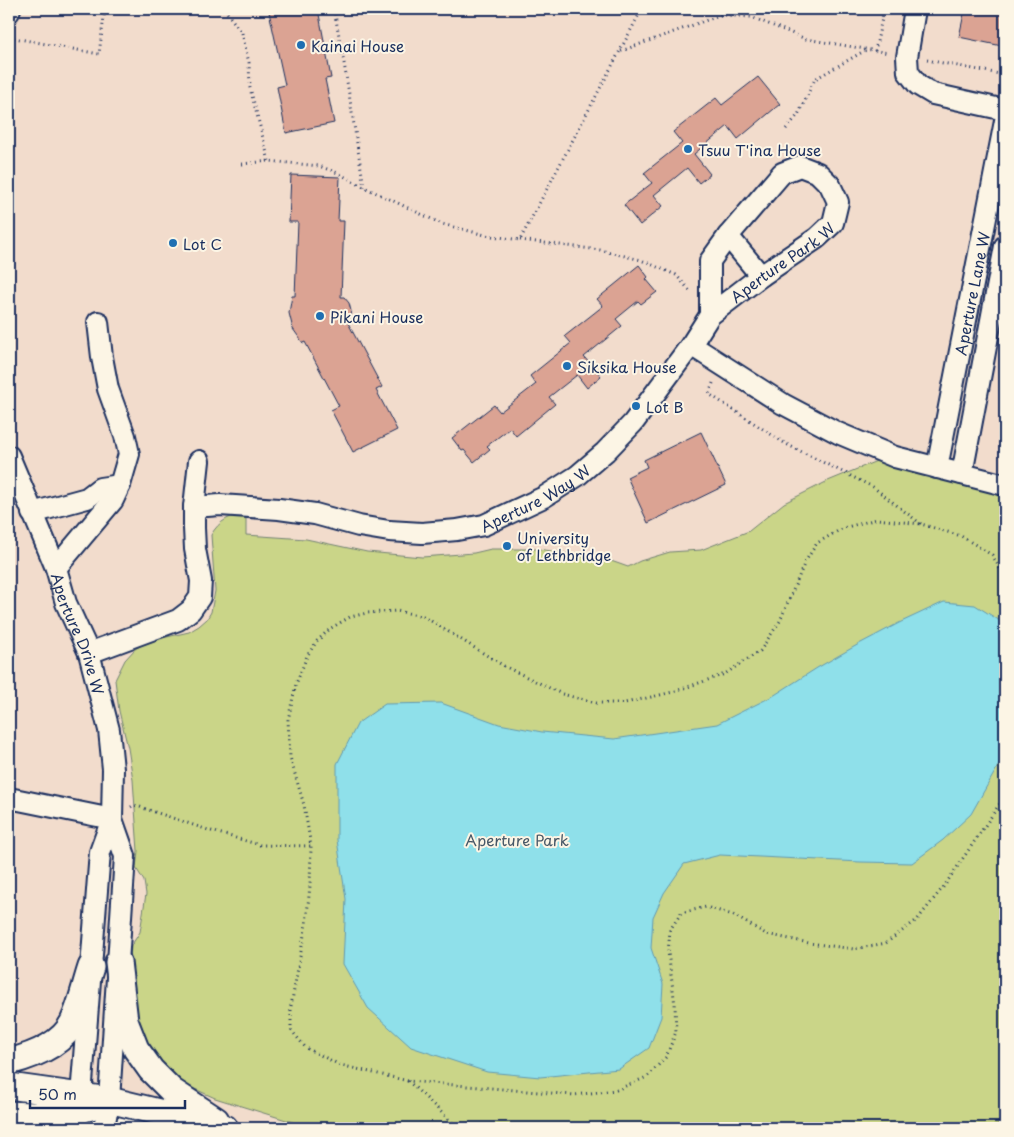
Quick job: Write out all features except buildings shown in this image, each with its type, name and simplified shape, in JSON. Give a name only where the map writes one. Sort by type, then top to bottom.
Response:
[{"type":"main road","points":[[118,962],[124,1022],[136,1049],[151,1070],[172,1091],[227,1128]]},
{"type":"main road","points":[[9,1062],[42,1049],[60,1039],[72,1023],[91,967]]},
{"type":"main road","points":[[9,1086],[78,1112]]},
{"type":"main road","points":[[9,1114],[61,1115],[78,1112],[109,1100],[227,1128]]},
{"type":"street","points":[[915,9],[906,56],[908,72],[918,85],[933,94],[1005,110]]},
{"type":"street","name":"Aperture Lane W","points":[[937,468],[1005,121]]},
{"type":"street","name":"Aperture Park W","points":[[691,345],[710,315],[761,276],[818,238],[833,223],[838,202],[830,185],[818,174],[800,166],[782,172],[728,236],[710,261],[710,315]]},
{"type":"street","points":[[728,236],[761,276]]},
{"type":"street","name":"Aperture Lane W","points":[[962,474],[1005,246]]},
{"type":"street","points":[[56,568],[113,500],[120,485],[129,454],[125,436],[108,389],[98,322]]},
{"type":"street","points":[[691,345],[783,404],[838,432],[895,457],[1005,485]]},
{"type":"street","name":"Aperture Way W","points":[[194,507],[220,505],[279,509],[315,514],[359,526],[389,531],[422,533],[457,530],[484,525],[544,497],[577,476],[605,452],[633,423],[691,345]]},
{"type":"street","name":"Aperture Drive W","points":[[9,456],[56,568],[66,603],[89,653],[110,730],[113,769],[112,819],[100,852],[78,1112]]},
{"type":"street","points":[[89,653],[178,620],[191,610],[200,597],[201,582],[195,549],[194,507],[199,461]]},
{"type":"street","points":[[32,513],[87,498],[100,488],[120,485]]},
{"type":"street","points":[[9,798],[112,819]]},
{"type":"street","name":"Aperture Drive W","points":[[104,1128],[109,1100],[125,856],[112,819]]},
{"type":"path","points":[[9,37],[99,54],[105,9]]},
{"type":"path","points":[[224,9],[242,34],[249,63],[250,88],[269,161]]},
{"type":"path","points":[[334,9],[364,187]]},
{"type":"path","points":[[520,240],[642,9]]},
{"type":"path","points":[[875,51],[884,9]]},
{"type":"path","points":[[621,51],[720,16],[751,17],[806,39],[1005,75]]},
{"type":"path","points":[[786,129],[798,115],[815,79],[866,50]]},
{"type":"path","points":[[242,164],[269,161],[319,166],[338,173],[442,224],[485,235],[600,250],[641,260],[676,275],[710,315]]},
{"type":"path","points":[[1005,577],[992,556],[961,536],[921,524],[877,519],[843,528],[817,543],[805,562],[780,620],[760,651],[725,674],[673,692],[625,703],[596,702],[562,694],[504,666],[423,616],[397,611],[367,614],[350,617],[331,628],[317,641],[307,656],[296,684],[288,720],[290,757],[304,806],[311,846],[310,886],[306,924],[291,1006],[290,1030],[306,1048],[340,1065],[408,1081],[574,1095],[616,1090],[647,1076],[666,1057],[676,1032],[676,1005],[668,952],[670,930],[681,913],[706,907],[733,915],[766,934],[810,943],[854,949],[886,944],[917,920],[945,885],[1005,796]]},
{"type":"path","points":[[112,819],[134,805],[260,845],[311,846]]},
{"type":"path","points":[[408,1081],[458,1128]]},
{"type":"shaded area","name":"University of Lethbridge","points":[[9,9],[1005,9],[1005,1128],[222,1128],[9,1084]]},
{"type":"green space","name":"Aperture Park","points":[[879,460],[1005,493],[1005,1128],[312,1128],[215,1098],[188,1086],[163,1068],[146,1047],[139,1030],[128,980],[131,946],[140,932],[146,894],[144,881],[136,868],[138,851],[133,780],[119,711],[115,680],[125,660],[135,649],[149,641],[189,632],[207,619],[211,612],[215,591],[211,535],[222,522],[230,517],[246,515],[246,535],[306,539],[367,552],[422,557],[474,553],[491,549],[539,549],[611,561],[628,567],[640,561],[670,552],[701,550],[749,531],[784,503],[828,481]]},
{"type":"water","points":[[944,602],[975,605],[1005,624],[1005,754],[971,814],[943,840],[912,863],[720,855],[684,864],[664,893],[653,917],[651,948],[663,984],[661,1017],[649,1048],[619,1069],[540,1077],[487,1072],[411,1047],[368,1008],[343,964],[346,899],[337,840],[337,764],[358,723],[385,704],[441,703],[499,724],[542,732],[614,739],[717,724],[773,696],[859,644]]},
{"type":"place","name":"Kainai House","points":[[301,45]]},
{"type":"place","name":"Tsuu T'ina House","points":[[688,149]]},
{"type":"place","name":"Lot C","points":[[173,243]]},
{"type":"place","name":"Pikani House","points":[[320,316]]},
{"type":"place","name":"Siksika House","points":[[567,366]]},
{"type":"place","name":"Lot B","points":[[636,406]]},
{"type":"place","name":"University of Lethbridge","points":[[507,546]]}]
